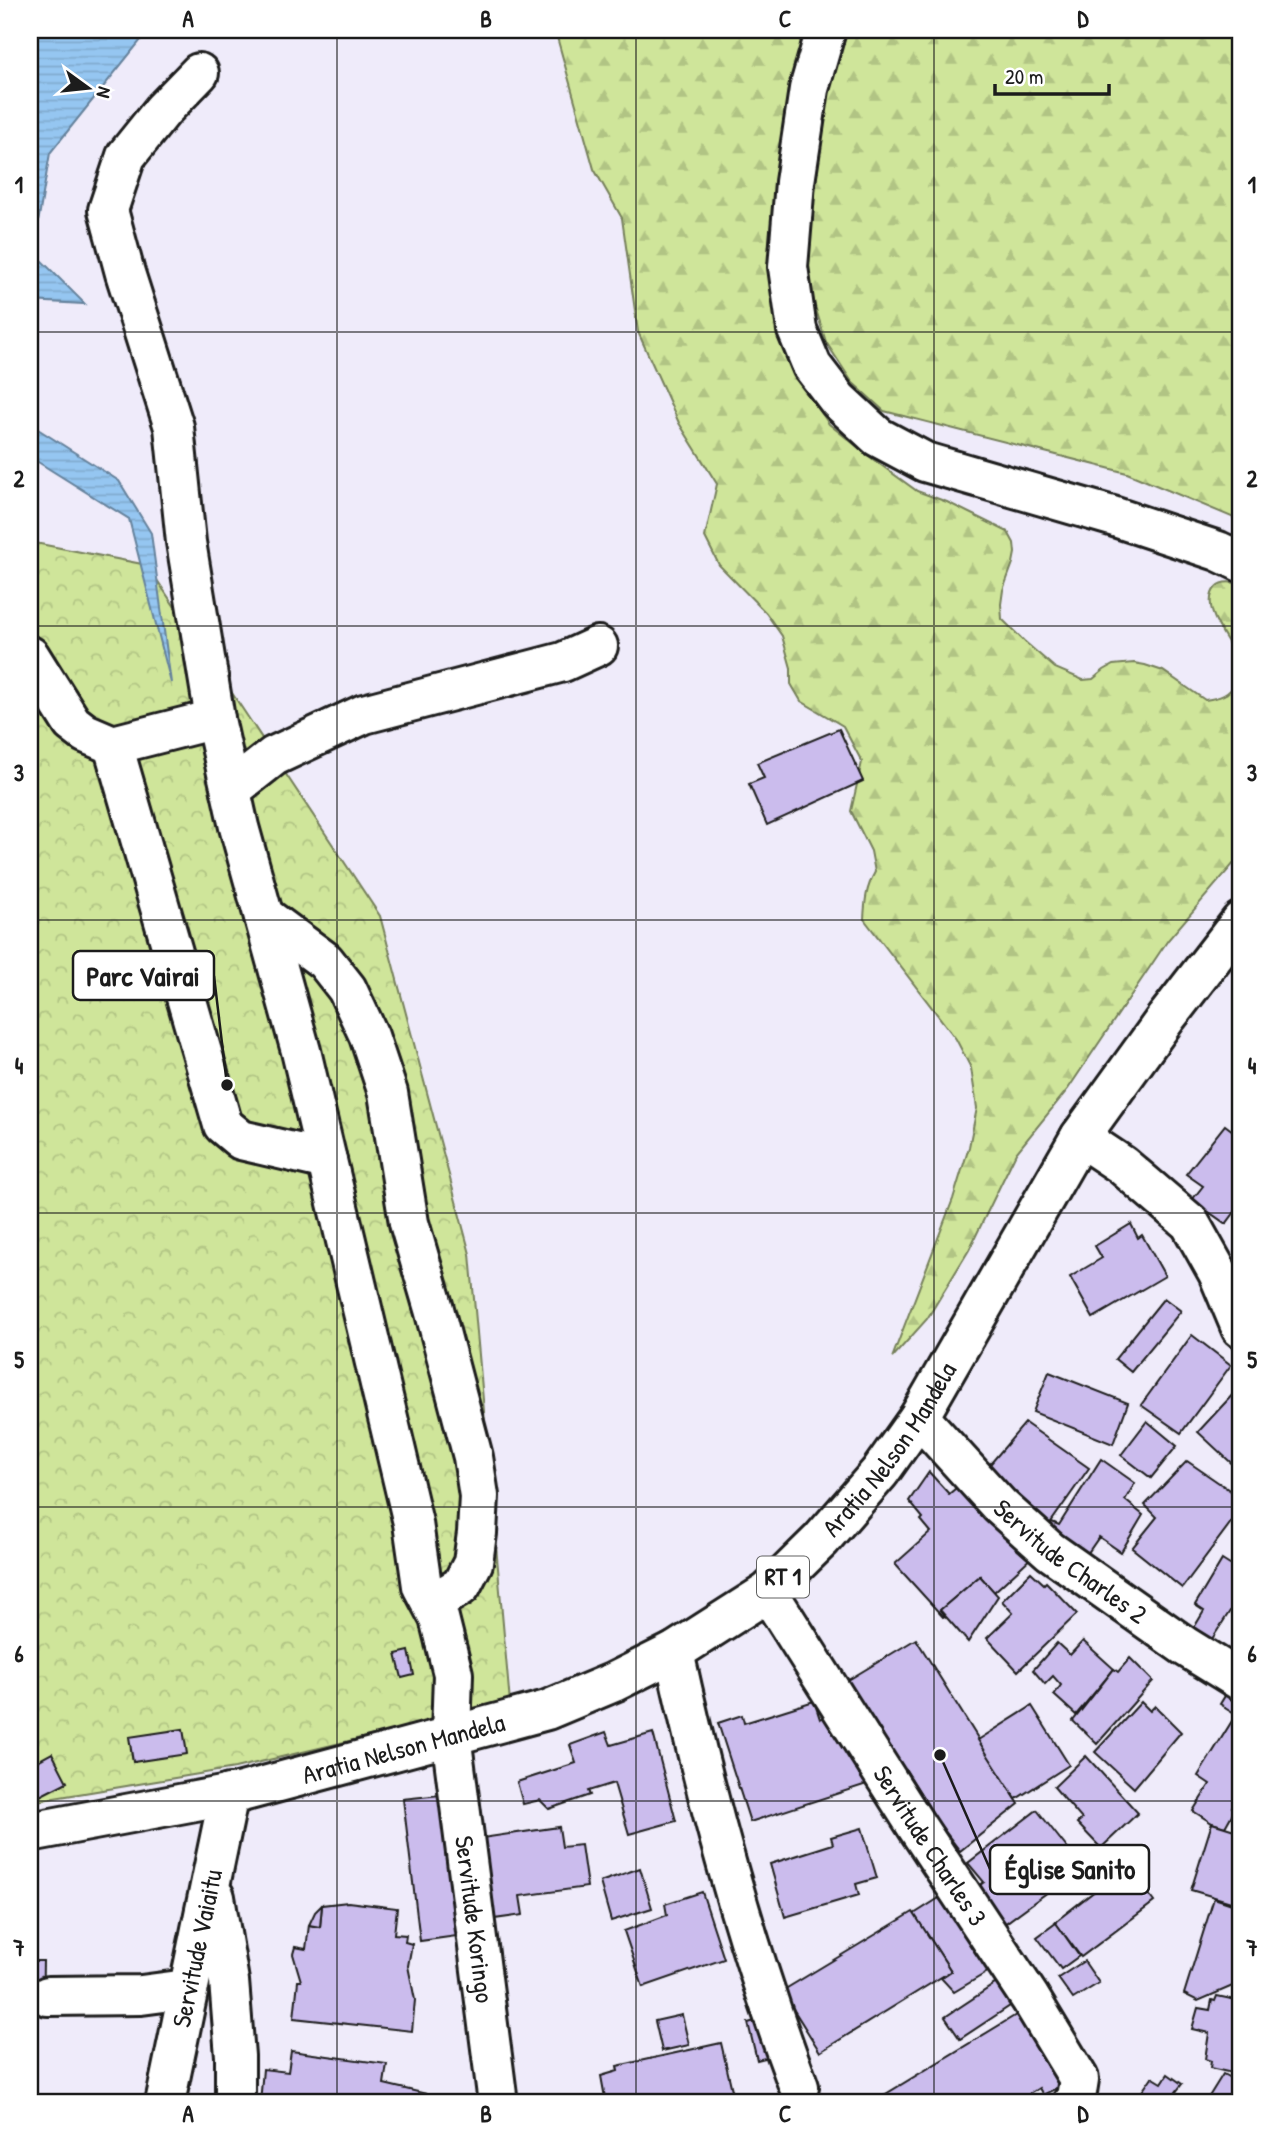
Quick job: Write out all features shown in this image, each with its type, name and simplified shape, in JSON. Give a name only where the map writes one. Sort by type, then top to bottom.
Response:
[{"type":"street","points":[[826,30],[809,89],[795,183],[788,267],[797,330],[812,366],[838,400],[878,436],[925,462],[1112,516],[1217,551],[1241,562]]},
{"type":"street","name":"Servitude Koringo","points":[[198,73],[163,110],[126,156],[108,210],[125,274],[174,427],[187,542],[215,719],[231,790],[301,1051],[413,1523],[422,1586],[439,1618],[453,1674],[451,1735],[498,2103]]},
{"type":"street","points":[[231,790],[274,756],[364,714],[563,662],[598,646]]},
{"type":"street","points":[[30,656],[72,723],[85,733],[113,745],[215,719]]},
{"type":"street","points":[[113,745],[223,1125],[241,1140],[327,1160]]},
{"type":"street","points":[[264,916],[325,961],[347,989],[369,1037],[388,1093],[409,1223],[473,1457],[478,1496],[478,1533],[473,1563],[461,1586],[432,1604]]},
{"type":"street","name":"Aratia Nelson Mandela","points":[[30,1832],[229,1794],[547,1710],[614,1682],[674,1652],[768,1592],[821,1540],[880,1472],[919,1417],[1080,1137],[1166,1018],[1241,921]]},
{"type":"street","points":[[1080,1137],[1122,1165],[1190,1223],[1241,1256]]},
{"type":"street","points":[[1190,1223],[1218,1273],[1241,1328]]},
{"type":"street","name":"Servitude Charles 2","points":[[919,1417],[1000,1506],[1050,1551],[1186,1647],[1241,1681]]},
{"type":"street","name":"Servitude Charles 3","points":[[768,1592],[916,1827],[1030,1998],[1079,2079],[1076,2098],[1072,2103]]},
{"type":"street","points":[[674,1652],[701,1773],[773,2017],[799,2087]]},
{"type":"street","name":"Servitude Vaiaitu","points":[[169,2094],[187,1989],[229,1794]]},
{"type":"street","points":[[212,1877],[229,1982],[235,2056],[235,2103]]},
{"type":"street","points":[[48,1996],[141,1995],[187,1989]]},
{"type":"green space","points":[[555,30],[803,30],[777,180],[768,271],[790,366],[829,424],[874,460],[917,491],[947,502],[1008,532],[1014,543],[1015,553],[1003,590],[1002,619],[1055,668],[1083,680],[1093,679],[1113,665],[1134,663],[1163,671],[1205,700],[1224,695],[1234,686],[1240,669],[1238,659],[1214,617],[1211,596],[1221,583],[1241,584],[1241,855],[1168,940],[1068,1089],[1016,1153],[969,1250],[927,1319],[892,1358],[953,1199],[969,1147],[977,1108],[971,1068],[956,1039],[864,919],[866,895],[875,872],[871,851],[851,811],[862,762],[843,726],[801,701],[791,684],[791,668],[782,636],[766,613],[719,565],[705,537],[717,484],[679,423],[638,332],[622,218],[594,169]]},
{"type":"green space","points":[[841,30],[1241,30],[1241,524],[1232,517],[1127,473],[884,411],[852,382],[826,342],[814,303],[805,257],[826,96]]},
{"type":"green space","points":[[30,542],[147,565],[380,916],[470,1254],[510,1703],[235,1768],[30,1802]]},
{"type":"water","points":[[30,30],[149,30],[50,153],[33,252],[85,304],[30,301]]},
{"type":"water","points":[[30,424],[119,481],[151,533],[171,683],[129,519],[30,457]]},
{"type":"building","points":[[839,729],[863,781],[767,825],[749,784],[764,778],[757,763]]},
{"type":"building","points":[[1225,1125],[1241,1137],[1241,1217],[1235,1212],[1226,1224],[1192,1200],[1203,1186],[1186,1174]]},
{"type":"building","points":[[1131,1224],[1138,1238],[1142,1235],[1165,1276],[1093,1318],[1070,1277],[1102,1258],[1095,1246]]},
{"type":"building","points":[[1164,1298],[1181,1311],[1131,1372],[1115,1359]]},
{"type":"building","points":[[1192,1335],[1231,1365],[1181,1433],[1141,1405]]},
{"type":"building","points":[[1049,1372],[1128,1403],[1113,1444],[1033,1412]]},
{"type":"building","points":[[1236,1391],[1241,1396],[1241,1472],[1198,1432]]},
{"type":"building","points":[[1147,1421],[1177,1446],[1151,1478],[1121,1455]]},
{"type":"building","points":[[1025,1423],[1089,1468],[1044,1532],[980,1476]]},
{"type":"building","points":[[1101,1459],[1135,1483],[1125,1500],[1143,1515],[1121,1552],[1099,1537],[1085,1557],[1046,1529],[1052,1522],[1059,1525]]},
{"type":"building","points":[[1187,1461],[1241,1498],[1241,1509],[1182,1588],[1132,1548],[1157,1517],[1145,1505]]},
{"type":"building","points":[[929,1472],[949,1494],[963,1482],[1034,1555],[994,1592],[980,1576],[940,1610],[945,1616],[943,1617],[895,1564],[931,1532],[909,1501]]},
{"type":"building","points":[[1222,1560],[1241,1572],[1241,1594],[1210,1642],[1192,1631],[1204,1611],[1195,1605]]},
{"type":"building","points":[[1031,1572],[1044,1584],[1046,1582],[1077,1614],[1018,1671],[987,1638],[1013,1613],[1002,1601]]},
{"type":"building","points":[[980,1576],[998,1596],[968,1642],[940,1610]]},
{"type":"building","points":[[916,1639],[1019,1804],[960,1851],[845,1682]]},
{"type":"building","points":[[1083,1641],[1114,1669],[1076,1715],[1054,1695],[1061,1685],[1053,1676],[1045,1684],[1033,1670],[1057,1643],[1070,1655]]},
{"type":"building","points":[[409,1651],[414,1675],[402,1678],[396,1654]]},
{"type":"building","points":[[1130,1658],[1153,1681],[1097,1744],[1073,1721],[1114,1669],[1118,1672]]},
{"type":"building","points":[[1228,1691],[1241,1699],[1241,1717],[1220,1704]]},
{"type":"building","points":[[814,1701],[820,1719],[826,1716],[870,1783],[750,1822],[718,1723],[742,1715],[744,1723]]},
{"type":"building","points":[[1141,1702],[1150,1711],[1155,1706],[1181,1732],[1134,1788],[1095,1752]]},
{"type":"building","points":[[1032,1706],[1069,1765],[1016,1799],[978,1740]]},
{"type":"building","points":[[1232,1721],[1241,1727],[1241,1793],[1232,1807],[1235,1809],[1225,1827],[1212,1823],[1193,1811],[1210,1784],[1198,1776]]},
{"type":"building","points":[[183,1729],[187,1754],[133,1762],[129,1737]]},
{"type":"building","points":[[606,1732],[611,1745],[653,1733],[676,1821],[629,1834],[614,1783],[588,1791],[590,1795],[549,1809],[540,1800],[523,1804],[517,1782],[576,1763],[570,1745]]},
{"type":"building","points":[[52,1753],[67,1782],[30,1801],[30,1765]]},
{"type":"building","points":[[1086,1756],[1138,1813],[1101,1848],[1077,1823],[1082,1819],[1054,1787]]},
{"type":"building","points":[[440,1795],[457,1936],[420,1941],[403,1799]]},
{"type":"building","points":[[1037,1810],[1082,1867],[1003,1925],[976,1888],[984,1882],[968,1863]]},
{"type":"building","points":[[1212,1823],[1241,1832],[1241,1905],[1191,1890]]},
{"type":"building","points":[[559,1827],[562,1847],[581,1845],[587,1887],[520,1896],[523,1915],[494,1919],[482,1838]]},
{"type":"building","points":[[862,1828],[877,1878],[856,1884],[859,1895],[785,1917],[770,1864],[833,1844],[831,1837]]},
{"type":"building","points":[[640,1868],[652,1908],[611,1921],[600,1882]]},
{"type":"building","points":[[1118,1873],[1130,1889],[1139,1882],[1154,1902],[1081,1957],[1055,1922]]},
{"type":"building","points":[[702,1892],[724,1959],[643,1987],[624,1931],[667,1915],[665,1904]]},
{"type":"building","points":[[939,1898],[991,1970],[954,1992],[941,1978],[951,1971],[914,1914]]},
{"type":"building","points":[[1214,1898],[1241,1907],[1241,1963],[1235,1985],[1198,2001],[1184,1994]]},
{"type":"building","points":[[348,1902],[397,1908],[394,1934],[406,1935],[405,1942],[412,1944],[408,1966],[415,2000],[412,2031],[294,2018],[298,1981],[301,1981],[293,1954],[295,1947],[306,1949],[309,1925],[320,1927],[322,1905]]},
{"type":"building","points":[[322,1905],[320,1927],[309,1925],[315,1912]]},
{"type":"building","points":[[913,1912],[951,1971],[820,2052],[782,1991]]},
{"type":"building","points":[[1056,1923],[1079,1956],[1061,1969],[1037,1937]]},
{"type":"building","points":[[30,1961],[43,1961],[42,2013],[30,2013]]},
{"type":"building","points":[[1084,1961],[1099,1983],[1073,1999],[1058,1978]]},
{"type":"building","points":[[1001,1980],[1016,2002],[960,2039],[945,2017]]},
{"type":"building","points":[[1217,1996],[1241,2001],[1241,2075],[1210,2068],[1211,2061],[1205,2059],[1209,2033],[1192,2029],[1198,2008],[1210,2010],[1212,2000],[1215,2001]]},
{"type":"building","points":[[1021,2012],[1057,2070],[1057,2088],[1043,2095],[1039,2088],[1016,2103],[871,2103]]},
{"type":"building","points":[[682,2015],[689,2045],[662,2051],[655,2021]]},
{"type":"building","points":[[762,2019],[773,2056],[757,2060],[748,2023]]},
{"type":"building","points":[[721,2043],[735,2103],[606,2103],[601,2076],[618,2071],[617,2066]]},
{"type":"building","points":[[291,2051],[387,2064],[384,2084],[452,2100],[451,2103],[260,2103],[263,2069],[288,2072]]},
{"type":"building","points":[[1168,2074],[1182,2084],[1176,2092],[1181,2099],[1178,2103],[1134,2103],[1152,2077],[1162,2083]]},
{"type":"building","points":[[1223,2074],[1241,2084],[1241,2103],[1205,2103]]},
{"type":"place","name":"Parc Vairai","points":[[227,1085]]},
{"type":"place","name":"Église Sanito","points":[[940,1755]]}]
